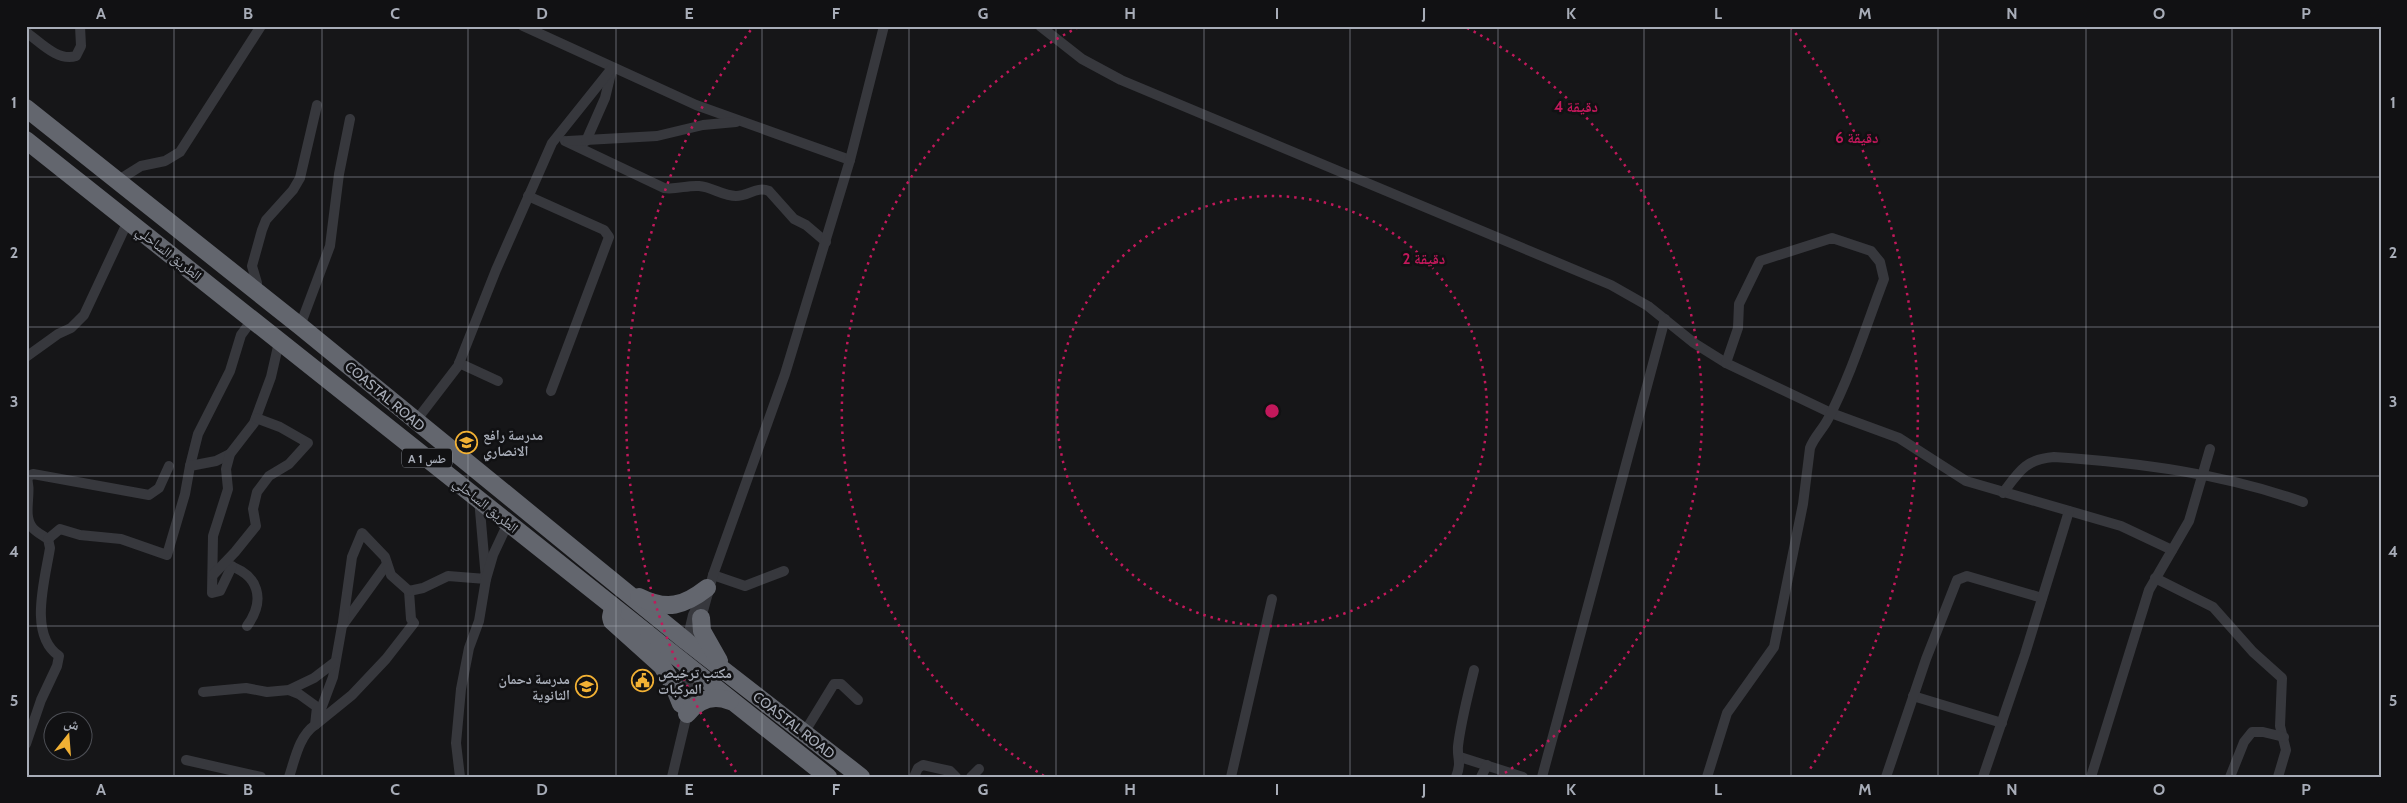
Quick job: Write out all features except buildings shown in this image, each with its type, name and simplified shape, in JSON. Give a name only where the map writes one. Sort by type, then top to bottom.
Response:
[{"type":"highway","name":"COASTAL ROAD","points":[[26,108],[300,326],[415,422],[689,643],[861,777]]},
{"type":"highway","name":"الطريق الساحلي","points":[[26,140],[191,269],[279,342],[828,777]]},
{"type":"highway","points":[[625,590],[650,602],[669,605],[686,602],[711,581]]},
{"type":"highway","points":[[613,608],[612,622],[662,666],[673,684],[683,716],[703,700],[718,698],[732,702]]},
{"type":"highway","points":[[701,618],[705,638],[724,670]]},
{"type":"street","points":[[26,32],[58,55],[70,58],[76,56],[81,46],[80,26]]},
{"type":"street","points":[[117,181],[141,166],[170,160],[180,152],[261,26]]},
{"type":"street","points":[[523,26],[647,84],[741,122],[850,160]]},
{"type":"street","points":[[689,643],[701,618],[711,581],[785,374],[850,160],[884,26]]},
{"type":"street","points":[[1040,26],[1082,59],[1121,80],[1612,285],[1666,319],[1694,343],[1726,364],[1831,413],[1892,435],[1957,477],[2003,493],[2121,526],[2172,550]]},
{"type":"street","points":[[586,141],[605,98],[612,68]]},
{"type":"street","points":[[415,422],[452,376],[459,363],[552,143],[612,68]]},
{"type":"street","points":[[257,292],[257,283],[252,266],[262,230],[266,220],[293,190],[300,178],[305,165],[317,105]]},
{"type":"street","points":[[300,326],[330,246],[339,174],[350,120]]},
{"type":"street","points":[[552,143],[657,136],[702,125],[741,122]]},
{"type":"street","points":[[565,141],[664,188],[698,186],[734,196],[742,196],[757,189],[770,191],[794,219],[806,225],[826,242]]},
{"type":"street","points":[[528,196],[604,230],[609,236],[551,391]]},
{"type":"street","points":[[26,357],[58,334],[71,328],[84,315],[128,221]]},
{"type":"street","points":[[1707,777],[1727,713],[1774,647],[1804,504],[1810,448],[1813,440],[1831,413],[1884,279],[1880,262],[1872,251],[1832,238],[1760,261],[1739,304],[1738,328],[1726,364]]},
{"type":"street","points":[[1542,777],[1666,319]]},
{"type":"street","points":[[48,539],[60,529],[80,535],[121,539],[167,555],[185,494],[198,434],[230,371],[241,335],[252,320]]},
{"type":"street","points":[[190,466],[216,462],[230,454],[244,439],[256,418],[271,377],[279,342]]},
{"type":"street","points":[[459,363],[498,381]]},
{"type":"street","points":[[230,454],[226,469],[228,489],[213,536],[212,593],[220,591],[228,565],[256,526],[253,509],[257,492],[269,476],[289,464],[308,443],[280,427],[256,418]]},
{"type":"street","points":[[2091,777],[2142,610],[2155,578],[2189,521],[2210,449]]},
{"type":"street","points":[[2003,493],[2023,467],[2032,461],[2042,458],[2087,459],[2203,473],[2254,485],[2302,502]]},
{"type":"street","points":[[26,744],[52,679],[59,656],[50,650],[39,622],[50,548],[48,539],[32,528],[28,518],[27,477],[33,474],[150,495],[159,488],[169,466]]},
{"type":"street","points":[[479,500],[486,580]]},
{"type":"street","points":[[1983,777],[2002,723],[2069,510]]},
{"type":"street","points":[[460,777],[456,743],[461,689],[493,555],[508,523]]},
{"type":"street","points":[[289,777],[300,743],[310,729],[315,726],[352,695],[386,659],[414,624],[411,619],[409,591],[391,575],[385,557],[362,533],[352,557],[333,677],[315,726]]},
{"type":"street","points":[[342,626],[387,564]]},
{"type":"street","points":[[213,574],[228,565],[238,568],[252,579],[259,600],[254,616],[247,626]]},
{"type":"street","points":[[711,581],[745,586],[784,571]]},
{"type":"street","points":[[409,591],[423,588],[448,576],[486,580]]},
{"type":"street","points":[[1886,777],[1947,603],[1960,577],[1972,577],[2042,598]]},
{"type":"street","points":[[2155,578],[2213,607],[2253,652],[2281,675],[2283,681],[2280,726],[2286,750],[2278,777]]},
{"type":"street","points":[[672,777],[683,716],[693,616],[711,581]]},
{"type":"street","points":[[1231,777],[1272,599]]},
{"type":"street","points":[[203,692],[246,688],[267,692],[289,690],[314,678],[335,662]]},
{"type":"street","points":[[1456,777],[1460,757],[1458,746],[1474,670]]},
{"type":"street","points":[[804,733],[834,684],[841,684],[858,700]]},
{"type":"street","points":[[289,690],[299,694],[317,707],[315,726]]},
{"type":"street","points":[[1913,696],[2002,723]]},
{"type":"street","points":[[2230,777],[2244,742],[2252,732],[2263,732],[2284,737]]},
{"type":"street","points":[[1460,757],[1523,777]]},
{"type":"street","points":[[186,760],[261,777]]},
{"type":"street","points":[[914,777],[918,768],[923,765],[950,771],[956,777]]},
{"type":"street","points":[[1481,777],[1487,765]]},
{"type":"street","points":[[971,777],[979,769]]},
{"type":"place","name":"مدرسة رافع الانصاري","points":[[467,443]]},
{"type":"place","name":"مكتب ترخيص المركبات","points":[[642,681]]},
{"type":"place","name":"مدرسة دحمان الثانوية","points":[[586,687]]}]
